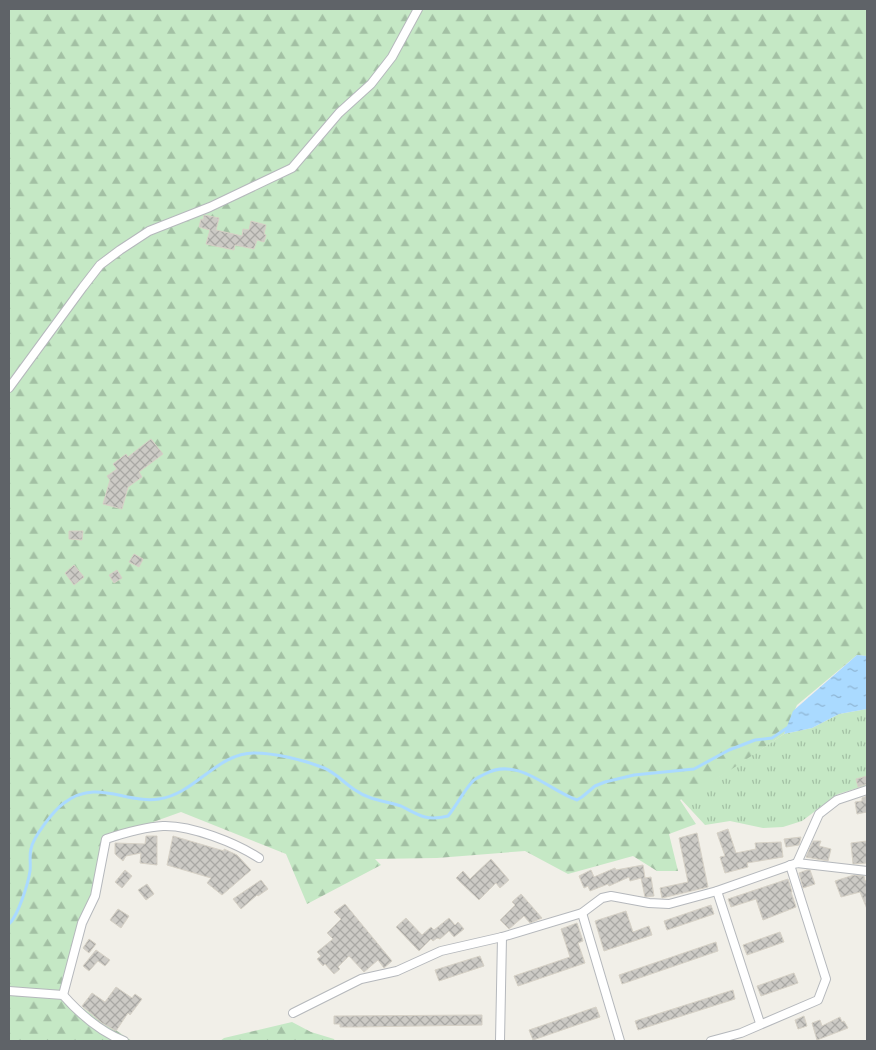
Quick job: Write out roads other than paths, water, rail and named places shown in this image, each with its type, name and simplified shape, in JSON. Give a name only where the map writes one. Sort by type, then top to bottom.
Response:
[{"type":"street","points":[[9,388],[100,265],[149,231],[210,207],[292,168],[339,113],[376,77],[392,57],[418,9]]},
{"type":"street","points":[[711,1041],[741,1033],[760,1023],[818,1000],[826,978],[794,864],[818,814],[837,800],[867,790]]},
{"type":"street","points":[[63,995],[82,923],[95,896],[106,839],[125,832],[164,826],[193,830],[243,848],[259,858]]},
{"type":"street","points":[[293,1012],[361,979],[397,971],[442,951],[502,937],[582,913],[602,898],[611,896],[649,903],[669,904],[717,891],[794,864],[867,871]]},
{"type":"street","points":[[717,891],[760,1023]]},
{"type":"street","points":[[582,913],[620,1041]]},
{"type":"street","points":[[500,1041],[502,937]]},
{"type":"street","points":[[9,991],[63,995],[80,1013],[115,1038],[124,1041]]},
{"type":"street","points":[[741,1033],[744,1041]]},
{"type":"water","points":[[857,655],[867,656],[867,709],[839,714],[812,728],[784,734],[793,711]]},
{"type":"waterway","points":[[9,924],[16,914],[25,891],[30,871],[30,852],[36,838],[44,824],[55,811],[76,796],[100,792],[147,800],[172,796],[184,790],[229,759],[241,755],[262,753],[316,765],[324,768],[366,796],[401,806],[428,818],[436,818],[448,816],[475,779],[497,770],[509,769],[532,776],[577,800],[595,786],[605,782],[634,775],[694,769],[729,750],[755,740],[772,738],[790,726]]}]
